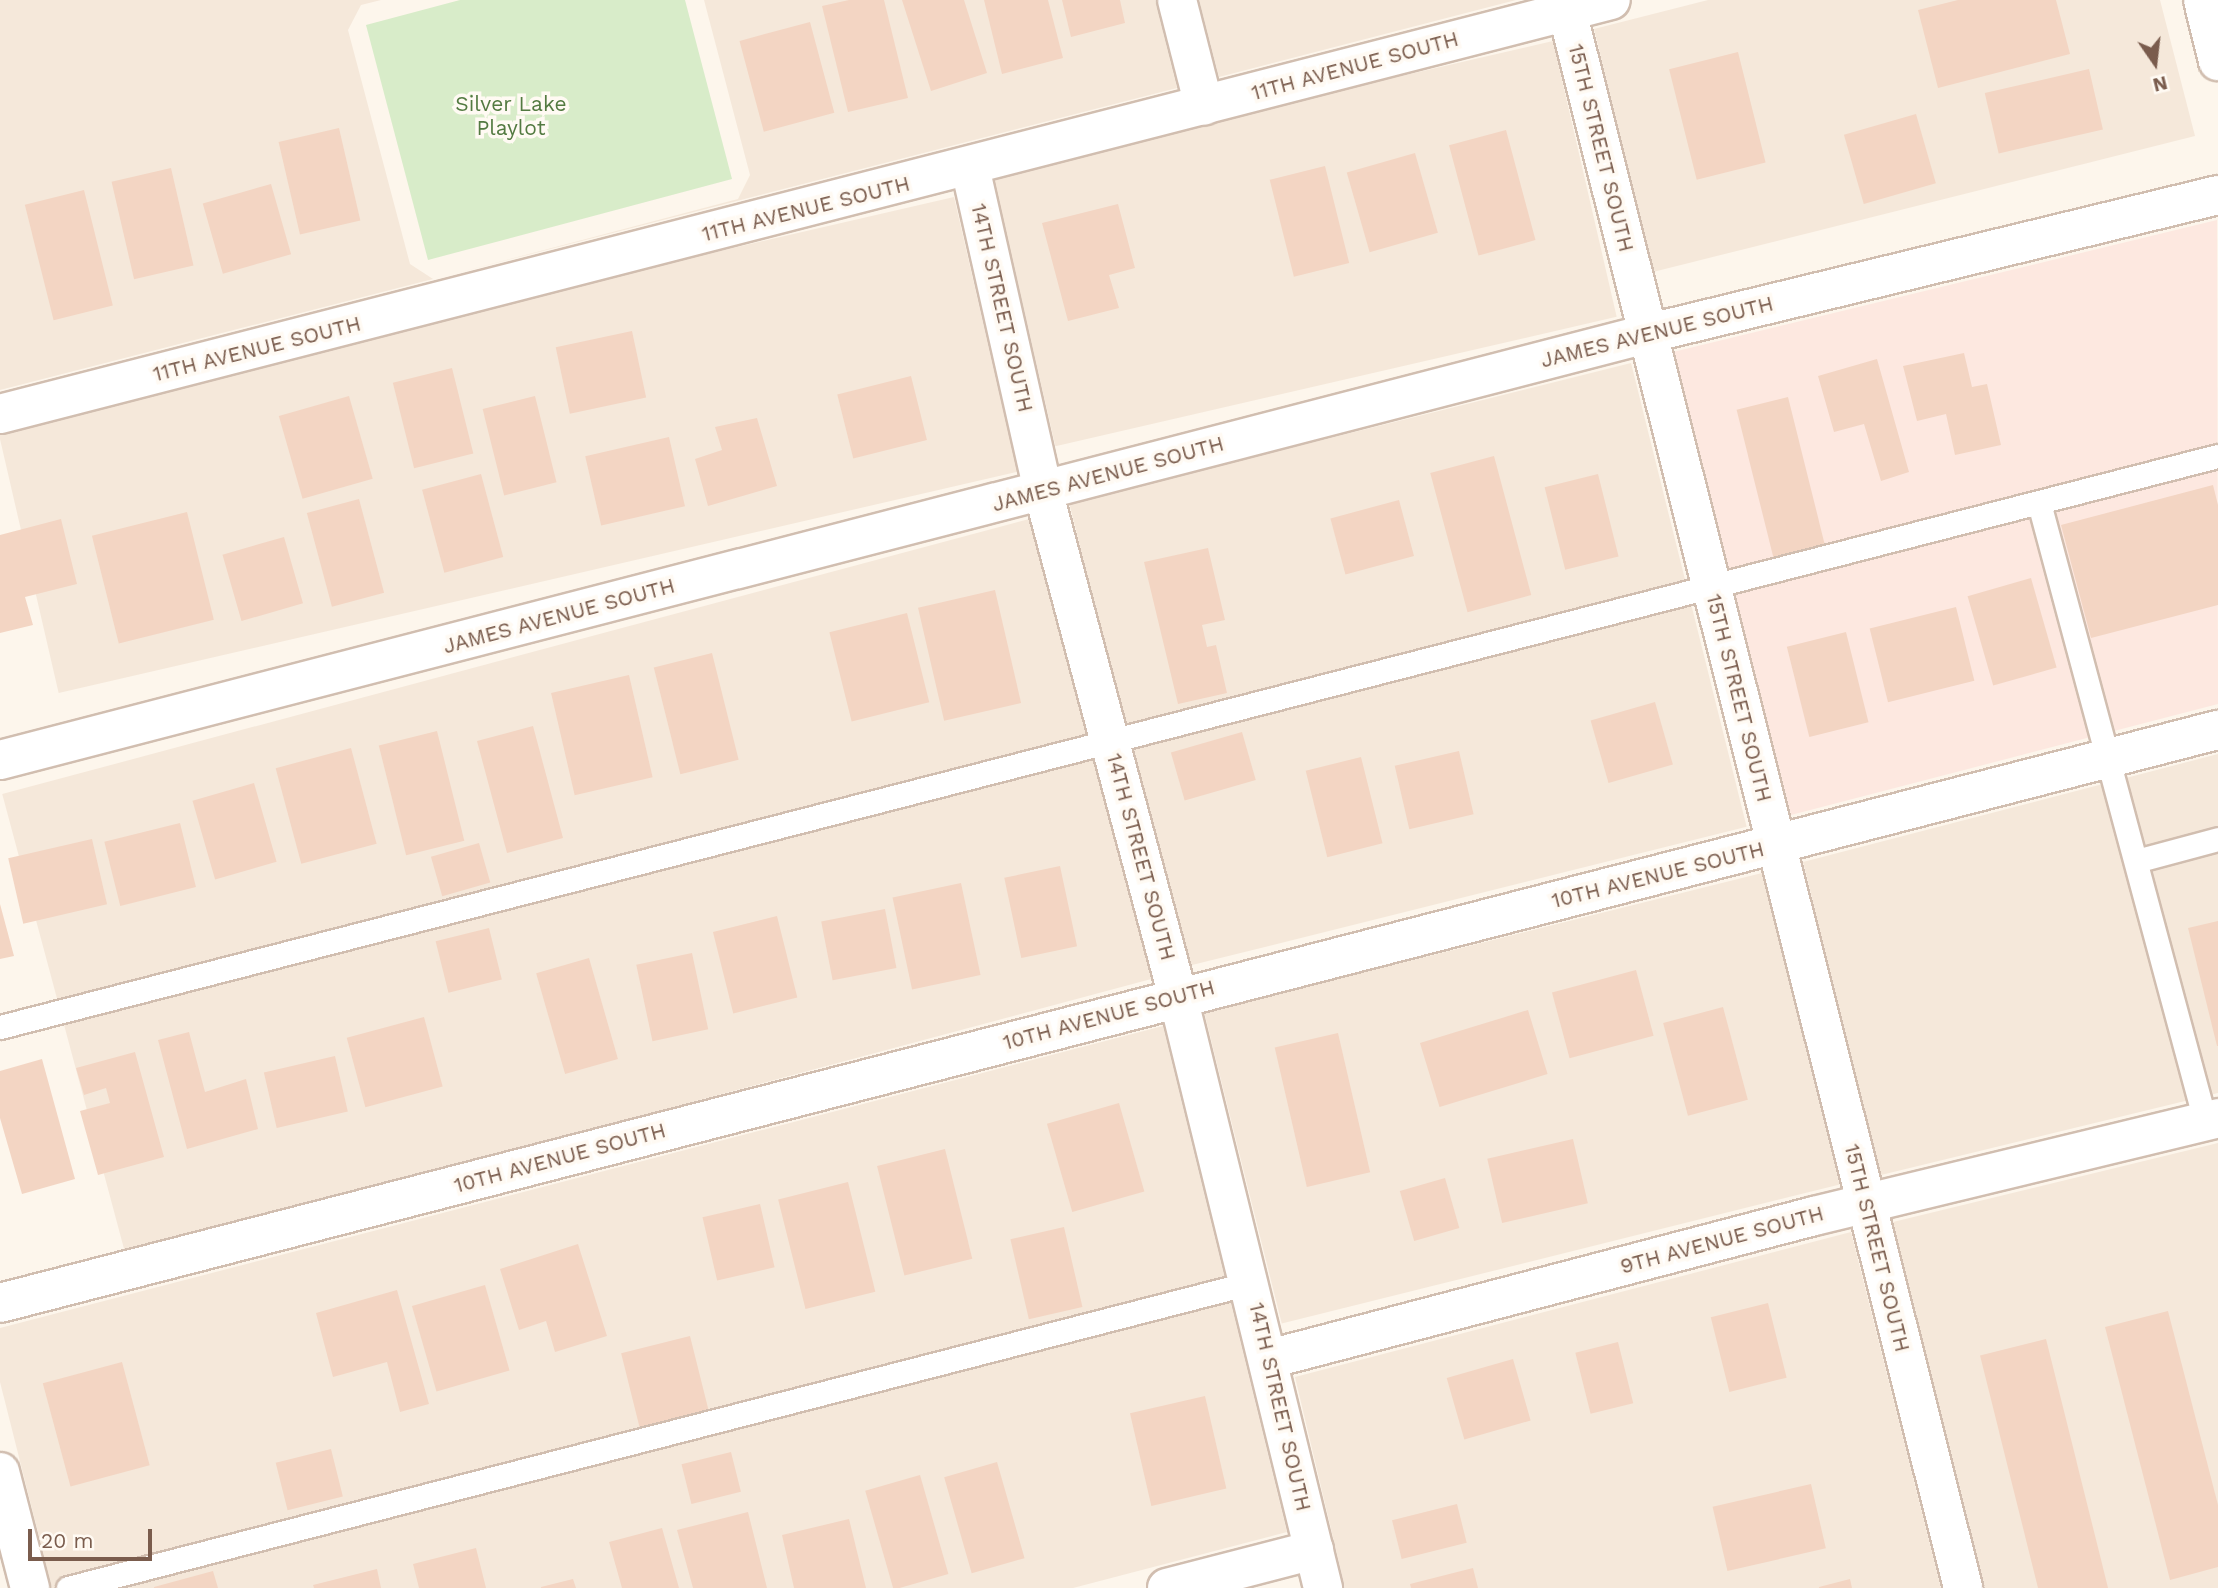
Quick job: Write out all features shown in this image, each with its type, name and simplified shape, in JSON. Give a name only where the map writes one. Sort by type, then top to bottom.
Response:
[{"type":"street","points":[[1177,0],[1204,106]]},
{"type":"street","name":"11TH AVENUE SOUTH","points":[[0,414],[970,167],[1611,0]]},
{"type":"street","points":[[2203,0],[2218,61]]},
{"type":"street","name":"15TH STREET SOUTH","points":[[1567,11],[1963,1588]]},
{"type":"street","name":"14TH STREET SOUTH","points":[[970,167],[1043,491],[1178,997],[1269,1359],[1323,1588]]},
{"type":"street","name":"JAMES AVENUE SOUTH","points":[[0,760],[1646,334],[2218,195]]},
{"type":"street","name":"10TH AVENUE SOUTH","points":[[0,1303],[2218,730]]},
{"type":"street","name":"9TH AVENUE SOUTH","points":[[1269,1359],[1866,1203],[2212,1119]]},
{"type":"street","points":[[0,1472],[9,1545],[30,1588]]},
{"type":"street","points":[[1167,1588],[1314,1549]]},
{"type":"lane","points":[[0,1027],[1110,739],[2218,456]]},
{"type":"lane","points":[[2039,503],[2136,861],[2212,1119]]},
{"type":"lane","points":[[2136,861],[2218,839]]},
{"type":"lane","points":[[68,1588],[1250,1283]]},
{"type":"shaded area","points":[[0,0],[381,0],[361,5],[348,30],[410,264],[433,279],[0,390]]},
{"type":"shaded area","points":[[704,0],[1155,0],[1177,88],[453,274],[738,199],[750,175]]},
{"type":"shaded area","points":[[1199,0],[1516,0],[1219,77]]},
{"type":"shaded area","points":[[1708,0],[2160,0],[2195,136],[1653,272],[1594,29]]},
{"type":"shaded area","points":[[1553,41],[1617,317],[1055,446],[992,171]]},
{"type":"shaded area","points":[[954,197],[1017,472],[59,693],[0,439],[0,417]]},
{"type":"shaded area","points":[[2217,220],[2218,704],[1791,815],[1673,352]]},
{"type":"shaded area","points":[[1631,363],[1747,827],[1185,967],[1069,503]]},
{"type":"shaded area","points":[[1029,519],[1152,979],[125,1254],[2,794]]},
{"type":"shaded area","points":[[2218,754],[2218,1093],[1881,1175],[1803,862]]},
{"type":"shaded area","points":[[1762,873],[1840,1184],[1282,1324],[1204,1012]]},
{"type":"shaded area","points":[[1163,1026],[1287,1532],[1073,1588],[52,1588],[0,1382],[0,1328]]},
{"type":"shaded area","points":[[2218,1143],[2218,1588],[1985,1588],[1893,1222]]},
{"type":"shaded area","points":[[1851,1232],[1941,1588],[1345,1588],[1295,1377]]},
{"type":"green space","name":"Silver Lake Playlot","points":[[460,0],[685,0],[732,179],[428,260],[366,25]]},
{"type":"building","points":[[849,0],[884,0],[908,98],[848,112],[822,6]]},
{"type":"building","points":[[902,0],[964,0],[987,73],[931,91]]},
{"type":"building","points":[[984,0],[1048,0],[1063,58],[1002,74]]},
{"type":"building","points":[[1062,0],[1120,0],[1125,23],[1071,37]]},
{"type":"building","points":[[1958,0],[2056,0],[2070,54],[1938,88],[1918,10]]},
{"type":"building","points":[[810,22],[834,113],[764,132],[739,41]]},
{"type":"building","points":[[1738,52],[1766,163],[1697,180],[1669,69]]},
{"type":"building","points":[[2089,69],[2103,129],[1999,153],[1985,93]]},
{"type":"building","points":[[1916,114],[1936,183],[1864,204],[1844,135]]},
{"type":"building","points":[[339,128],[360,221],[300,235],[279,142]]},
{"type":"building","points":[[1506,130],[1536,240],[1479,255],[1449,145]]},
{"type":"building","points":[[1415,153],[1438,233],[1370,252],[1347,173]]},
{"type":"building","points":[[1325,166],[1349,263],[1294,277],[1270,180]]},
{"type":"building","points":[[171,168],[193,265],[134,279],[112,182]]},
{"type":"building","points":[[271,184],[291,254],[223,274],[203,204]]},
{"type":"building","points":[[84,190],[113,305],[54,320],[25,205]]},
{"type":"building","points":[[1118,204],[1135,268],[1109,275],[1119,308],[1068,321],[1042,223]]},
{"type":"building","points":[[632,331],[646,398],[570,414],[556,347]]},
{"type":"building","points":[[1964,353],[1972,387],[1987,384],[2001,445],[1955,455],[1946,414],[1917,421],[1903,366]]},
{"type":"building","points":[[1877,359],[1909,472],[1881,481],[1864,424],[1834,432],[1818,376]]},
{"type":"building","points":[[452,368],[473,453],[414,468],[393,383]]},
{"type":"building","points":[[911,376],[927,440],[853,458],[837,394]]},
{"type":"building","points":[[349,396],[373,479],[303,499],[279,416]]},
{"type":"building","points":[[535,396],[557,482],[504,495],[483,409]]},
{"type":"building","points":[[1788,397],[1825,545],[1774,558],[1737,410]]},
{"type":"building","points":[[757,418],[777,486],[708,506],[695,459],[722,450],[715,427]]},
{"type":"building","points":[[669,437],[685,506],[601,526],[585,456]]},
{"type":"building","points":[[1494,456],[1531,595],[1468,612],[1430,473]]},
{"type":"building","points":[[481,474],[503,557],[444,573],[422,490]]},
{"type":"building","points":[[1598,474],[1619,556],[1565,570],[1545,487]]},
{"type":"building","points":[[2213,485],[2218,505],[2218,605],[2091,638],[2061,525]]},
{"type":"building","points":[[359,499],[384,593],[332,607],[307,513]]},
{"type":"building","points":[[1399,500],[1414,556],[1345,574],[1330,518]]},
{"type":"building","points":[[187,512],[214,620],[119,643],[92,536]]},
{"type":"building","points":[[61,519],[77,584],[25,597],[33,625],[0,633],[0,535]]},
{"type":"building","points":[[284,537],[303,603],[241,621],[222,555]]},
{"type":"building","points":[[1208,548],[1225,620],[1202,625],[1207,647],[1216,645],[1227,693],[1178,704],[1144,562]]},
{"type":"building","points":[[2031,578],[2057,667],[1993,686],[1968,596]]},
{"type":"building","points":[[995,590],[1021,703],[944,721],[918,608]]},
{"type":"building","points":[[1956,607],[1974,681],[1888,702],[1870,629]]},
{"type":"building","points":[[907,613],[929,702],[852,722],[829,632]]},
{"type":"building","points":[[1846,632],[1868,722],[1809,737],[1787,647]]},
{"type":"building","points":[[712,653],[739,760],[680,774],[654,668]]},
{"type":"building","points":[[629,675],[653,777],[575,795],[551,693]]},
{"type":"building","points":[[1655,702],[1673,764],[1609,783],[1591,720]]},
{"type":"building","points":[[533,726],[563,838],[507,853],[477,741]]},
{"type":"building","points":[[437,731],[464,841],[406,855],[379,746]]},
{"type":"building","points":[[1242,732],[1256,780],[1185,800],[1171,752]]},
{"type":"building","points":[[351,748],[377,844],[301,864],[276,768]]},
{"type":"building","points":[[1459,751],[1474,814],[1409,829],[1395,766]]},
{"type":"building","points":[[1361,757],[1383,843],[1327,857],[1306,771]]},
{"type":"building","points":[[254,783],[277,862],[215,879],[192,801]]},
{"type":"building","points":[[180,823],[196,887],[120,906],[104,842]]},
{"type":"building","points":[[92,839],[107,904],[23,924],[8,858]]},
{"type":"building","points":[[479,843],[490,882],[442,896],[431,857]]},
{"type":"building","points":[[1060,866],[1077,946],[1021,958],[1004,878]]},
{"type":"building","points":[[961,883],[981,975],[912,989],[893,898]]},
{"type":"building","points":[[0,904],[14,956],[0,959]]},
{"type":"building","points":[[885,909],[896,968],[833,980],[821,921]]},
{"type":"building","points":[[777,916],[797,998],[733,1013],[713,932]]},
{"type":"building","points":[[2218,921],[2218,1046],[2217,1046],[2188,928]]},
{"type":"building","points":[[489,928],[502,979],[448,993],[436,941]]},
{"type":"building","points":[[692,953],[708,1029],[652,1041],[636,965]]},
{"type":"building","points":[[589,958],[618,1059],[565,1074],[536,973]]},
{"type":"building","points":[[1636,970],[1654,1036],[1570,1058],[1552,993]]},
{"type":"building","points":[[1723,1007],[1748,1100],[1688,1116],[1663,1023]]},
{"type":"building","points":[[1528,1010],[1548,1074],[1440,1107],[1420,1043]]},
{"type":"building","points":[[424,1017],[443,1087],[365,1107],[347,1038]]},
{"type":"building","points":[[189,1032],[205,1092],[246,1079],[258,1129],[187,1149],[158,1040]]},
{"type":"building","points":[[1338,1033],[1370,1172],[1307,1187],[1275,1048]]},
{"type":"building","points":[[135,1052],[164,1157],[98,1175],[80,1111],[110,1103],[106,1088],[84,1095],[76,1068]]},
{"type":"building","points":[[335,1056],[348,1112],[277,1128],[264,1072]]},
{"type":"building","points":[[42,1059],[75,1179],[22,1194],[0,1118],[0,1071]]},
{"type":"building","points":[[1119,1103],[1144,1191],[1072,1212],[1047,1124]]},
{"type":"building","points":[[1573,1139],[1588,1203],[1502,1223],[1487,1159]]},
{"type":"building","points":[[945,1149],[972,1259],[904,1276],[877,1166]]},
{"type":"building","points":[[1445,1178],[1459,1228],[1414,1241],[1400,1191]]},
{"type":"building","points":[[848,1182],[875,1292],[805,1309],[778,1199]]},
{"type":"building","points":[[760,1204],[775,1267],[717,1281],[703,1217]]},
{"type":"building","points":[[1064,1227],[1082,1307],[1029,1319],[1010,1239]]},
{"type":"building","points":[[578,1244],[607,1336],[555,1352],[546,1321],[519,1330],[500,1269]]},
{"type":"building","points":[[485,1285],[510,1371],[436,1392],[412,1306]]},
{"type":"building","points":[[397,1290],[429,1404],[400,1412],[387,1362],[333,1377],[316,1313]]},
{"type":"building","points":[[1768,1303],[1787,1378],[1729,1392],[1711,1317]]},
{"type":"building","points":[[2168,1311],[2218,1505],[2218,1567],[2170,1580],[2105,1327]]},
{"type":"building","points":[[690,1336],[710,1415],[641,1432],[621,1353]]},
{"type":"building","points":[[2046,1339],[2108,1588],[2038,1588],[1980,1355]]},
{"type":"building","points":[[1618,1342],[1633,1403],[1591,1414],[1575,1353]]},
{"type":"building","points":[[1513,1359],[1531,1421],[1464,1440],[1447,1378]]},
{"type":"building","points":[[122,1362],[150,1465],[70,1487],[43,1383]]},
{"type":"building","points":[[1205,1396],[1226,1489],[1151,1506],[1130,1413]]},
{"type":"building","points":[[331,1449],[343,1497],[288,1510],[276,1463]]},
{"type":"building","points":[[731,1452],[741,1492],[691,1504],[682,1464]]},
{"type":"building","points":[[997,1462],[1025,1558],[972,1573],[944,1477]]},
{"type":"building","points":[[920,1475],[948,1574],[893,1588],[865,1491]]},
{"type":"building","points":[[1811,1484],[1826,1548],[1727,1571],[1713,1507]]},
{"type":"building","points":[[1457,1504],[1467,1543],[1402,1559],[1392,1520]]},
{"type":"building","points":[[748,1512],[767,1588],[693,1588],[677,1530]]},
{"type":"building","points":[[849,1519],[866,1588],[794,1588],[782,1535]]},
{"type":"building","points":[[662,1528],[679,1588],[622,1588],[609,1542]]},
{"type":"building","points":[[476,1548],[486,1588],[419,1588],[413,1564]]},
{"type":"building","points":[[1473,1568],[1478,1588],[1411,1588],[1410,1584]]},
{"type":"building","points":[[377,1569],[381,1588],[314,1588],[313,1585]]},
{"type":"building","points":[[213,1571],[218,1588],[154,1588],[154,1587]]},
{"type":"building","points":[[573,1579],[576,1588],[541,1588],[541,1587]]},
{"type":"building","points":[[1850,1579],[1852,1588],[1819,1588],[1819,1587]]}]
